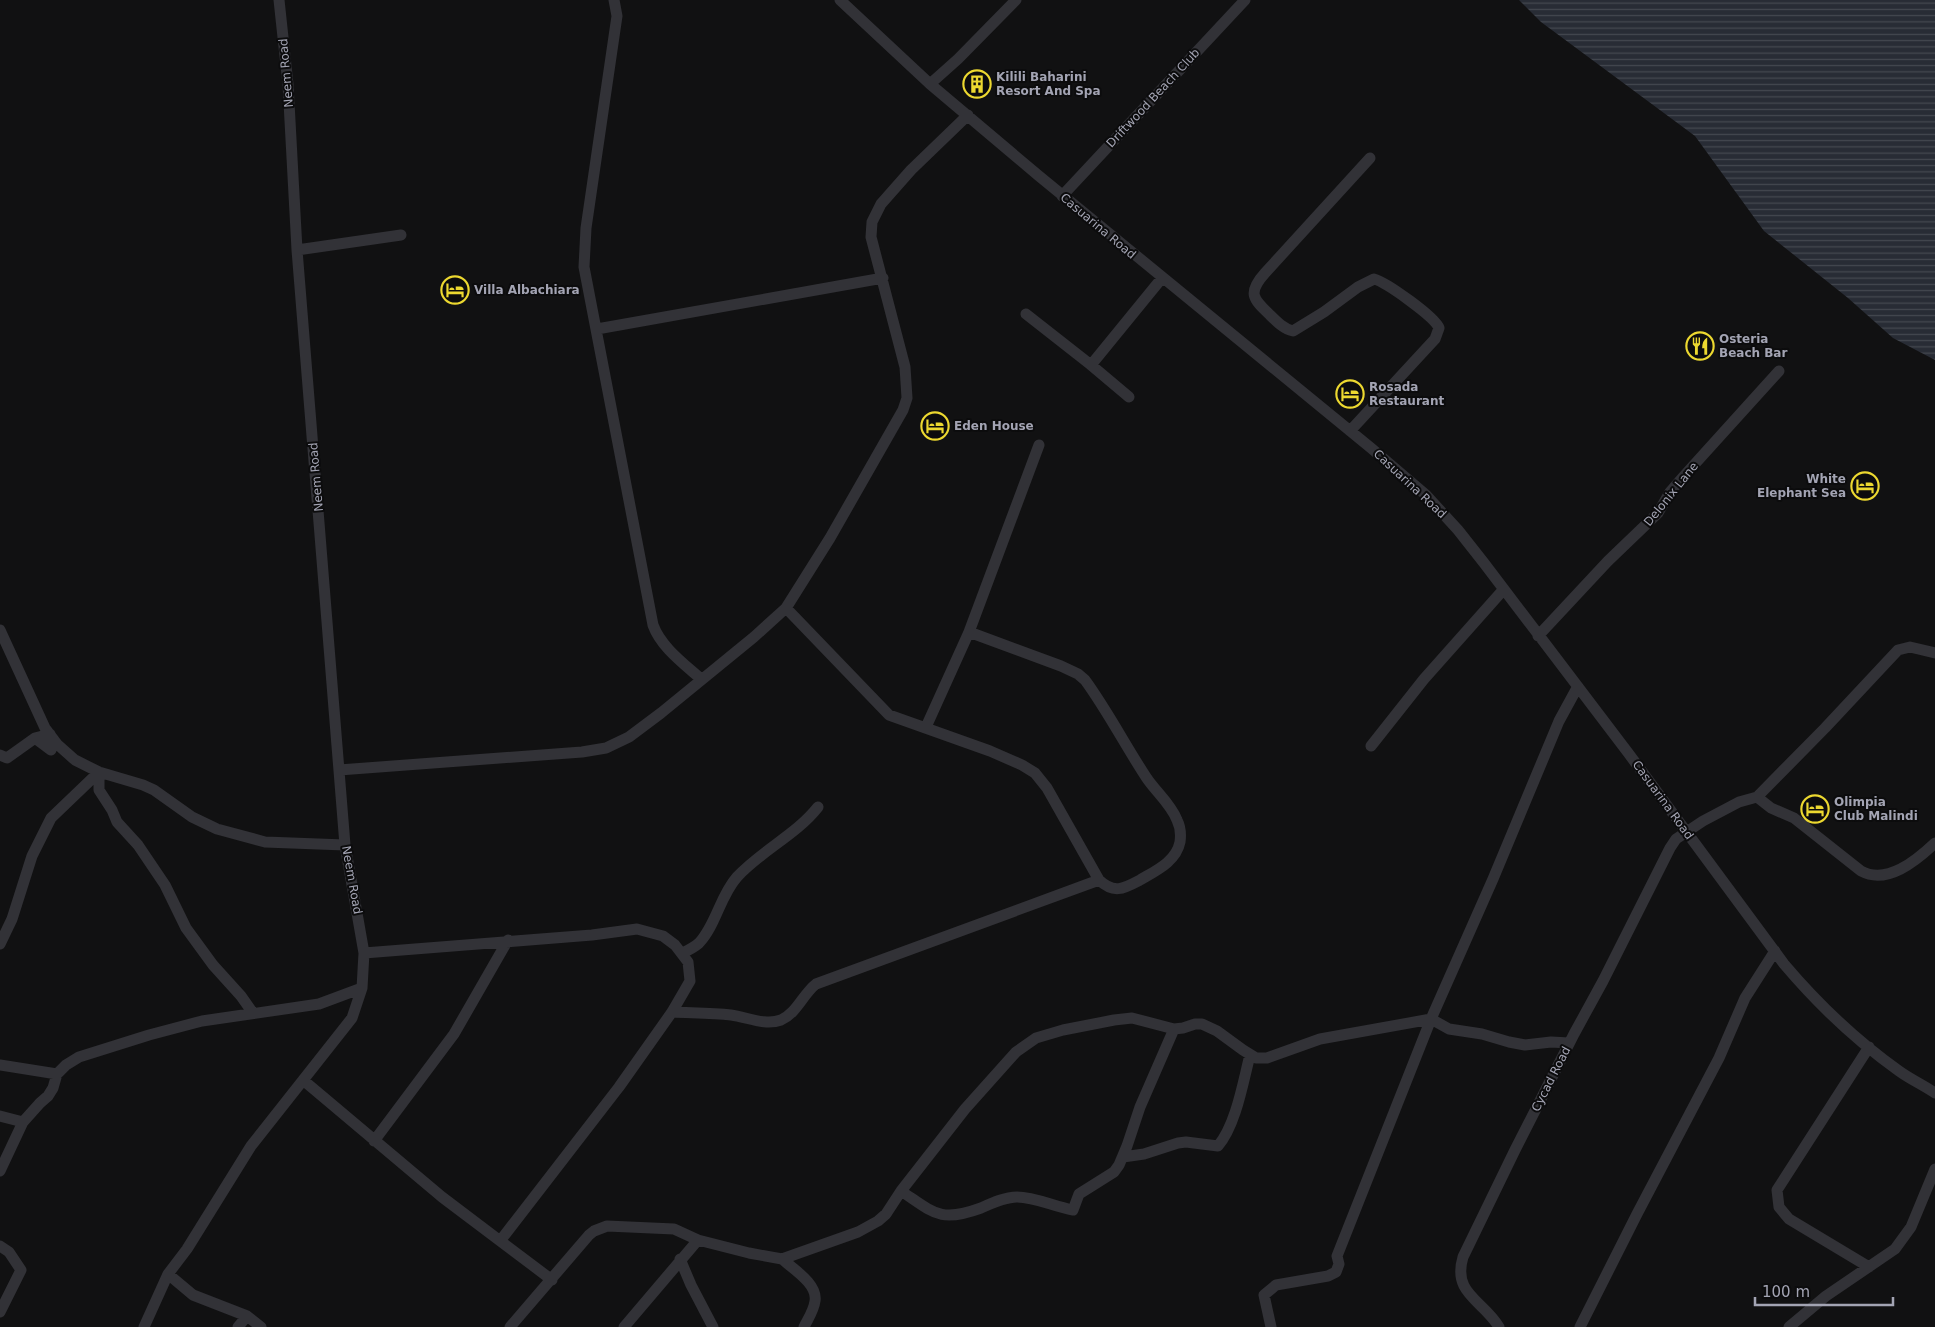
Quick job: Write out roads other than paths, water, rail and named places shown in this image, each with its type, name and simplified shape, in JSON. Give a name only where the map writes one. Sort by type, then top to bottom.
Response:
[{"type":"street","name":"Neem Road","points":[[144,1327],[168,1274],[187,1249],[250,1146],[352,1018],[362,988],[364,953],[345,845],[297,250],[288,84],[279,0]]},
{"type":"street","points":[[614,0],[617,16],[616,25],[584,247],[584,267],[653,625],[657,636],[664,645],[701,679]]},
{"type":"street","name":"Casuarina Road","points":[[840,0],[930,84],[1062,196],[1409,480],[1441,511],[1504,589],[1801,984],[1838,1020],[1900,1072],[1935,1092]]},
{"type":"street","points":[[930,84],[958,59],[1016,0]]},
{"type":"street","name":"Driftwood Beach Club","points":[[1062,196],[1245,0]]},
{"type":"street","points":[[339,770],[595,751],[616,744],[660,713],[786,608],[830,538],[907,398],[905,367],[871,237],[872,222],[882,204],[911,170],[968,115]]},
{"type":"street","points":[[1350,431],[1435,339],[1439,328],[1433,319],[1382,282],[1374,279],[1358,287],[1294,331],[1282,326],[1256,302],[1254,296],[1256,283],[1370,158]]},
{"type":"street","points":[[297,250],[401,235]]},
{"type":"street","points":[[597,329],[883,278]]},
{"type":"street","points":[[1091,365],[1162,278]]},
{"type":"street","points":[[1026,314],[1129,397]]},
{"type":"street","name":"Delonix Lane","points":[[1538,636],[1608,561],[1658,513],[1670,492],[1779,371]]},
{"type":"street","points":[[926,727],[969,632],[1039,445]]},
{"type":"street","points":[[1371,746],[1424,679],[1504,589]]},
{"type":"street","points":[[786,608],[889,715],[990,751],[1035,773],[1048,788],[1099,880],[1106,887],[1119,890],[1131,885],[1170,861],[1176,853],[1180,842],[1180,826],[1177,817],[1147,779],[1084,680],[1078,674],[1062,666],[969,632]]},
{"type":"street","points":[[0,630],[45,728],[57,744],[76,760],[99,772],[154,790],[192,817],[217,828],[265,842],[345,845]]},
{"type":"street","points":[[1935,653],[1910,647],[1898,650],[1825,728],[1756,797],[1771,808],[1794,818],[1870,876],[1889,874],[1900,869],[1935,843]]},
{"type":"street","points":[[1270,1327],[1264,1295],[1270,1289],[1276,1285],[1328,1276],[1336,1272],[1339,1264],[1337,1256],[1431,1019],[1493,879],[1559,721],[1577,688]]},
{"type":"street","points":[[0,755],[7,758],[35,738],[50,734]]},
{"type":"street","points":[[35,738],[51,750]]},
{"type":"street","points":[[0,944],[12,919],[32,856],[51,818],[99,772]]},
{"type":"street","points":[[99,772],[99,790],[112,810],[116,822],[138,845],[165,885],[186,928],[213,965],[241,996],[253,1013]]},
{"type":"street","name":"Cycad Road","points":[[1499,1327],[1461,1282],[1460,1268],[1463,1257],[1660,864],[1676,839],[1726,808],[1756,797]]},
{"type":"street","points":[[683,953],[698,944],[706,933],[722,898],[737,877],[770,847],[803,823],[818,807]]},
{"type":"street","points":[[672,1012],[730,1015],[770,1022],[782,1019],[801,1004],[808,990],[816,984],[1099,880]]},
{"type":"street","points":[[364,953],[508,940],[592,935],[637,929],[663,936],[683,953],[688,962],[690,981],[672,1012],[619,1086],[500,1241]]},
{"type":"street","points":[[374,1141],[454,1034],[508,940]]},
{"type":"street","points":[[1580,1327],[1636,1214],[1720,1058],[1745,998],[1775,951]]},
{"type":"street","points":[[0,1171],[23,1122],[54,1088],[57,1074],[66,1065],[79,1057],[202,1021],[319,1004],[362,988]]},
{"type":"street","points":[[782,1259],[858,1232],[878,1221],[886,1214],[901,1191],[965,1109],[1016,1052],[1036,1038],[1063,1030],[1132,1018],[1174,1029],[1202,1024],[1217,1031],[1250,1055],[1267,1058],[1320,1039],[1431,1019],[1449,1029],[1482,1034],[1525,1045],[1551,1042],[1569,1043]]},
{"type":"street","points":[[901,1191],[935,1213],[948,1216],[979,1208],[1006,1198],[1017,1197],[1033,1199],[1058,1208],[1073,1210],[1080,1194],[1114,1172],[1123,1157],[1140,1106],[1174,1029]]},
{"type":"street","points":[[1869,1047],[1777,1190],[1779,1206],[1789,1219],[1869,1267]]},
{"type":"street","points":[[1123,1157],[1144,1154],[1186,1142],[1218,1146],[1231,1123],[1250,1055]]},
{"type":"street","points":[[0,1065],[57,1074]]},
{"type":"street","points":[[303,1080],[442,1197],[552,1280]]},
{"type":"street","points":[[0,1116],[23,1122]]},
{"type":"street","points":[[1789,1327],[1826,1296],[1895,1249],[1911,1227],[1935,1169]]},
{"type":"street","points":[[510,1327],[589,1235],[607,1226],[669,1229],[698,1240],[782,1259],[807,1280],[816,1294],[815,1302],[804,1327]]},
{"type":"street","points":[[624,1327],[698,1240]]},
{"type":"street","points":[[0,1246],[9,1252],[21,1270],[0,1312]]},
{"type":"street","points":[[680,1259],[713,1327]]},
{"type":"street","points":[[168,1274],[193,1294],[247,1316],[261,1327]]},
{"type":"street","points":[[238,1327],[247,1316]]},
{"type":"place","name":"Kilili Baharini Resort And Spa","points":[[977,84]]},
{"type":"place","name":"Villa Albachiara","points":[[455,290]]},
{"type":"place","name":"Osteria Beach Bar","points":[[1700,346]]},
{"type":"place","name":"Rosada Restaurant","points":[[1350,394]]},
{"type":"place","name":"Eden House","points":[[935,426]]},
{"type":"place","name":"White Elephant Sea","points":[[1865,486]]},
{"type":"place","name":"Olimpia Club Malindi","points":[[1815,809]]}]
